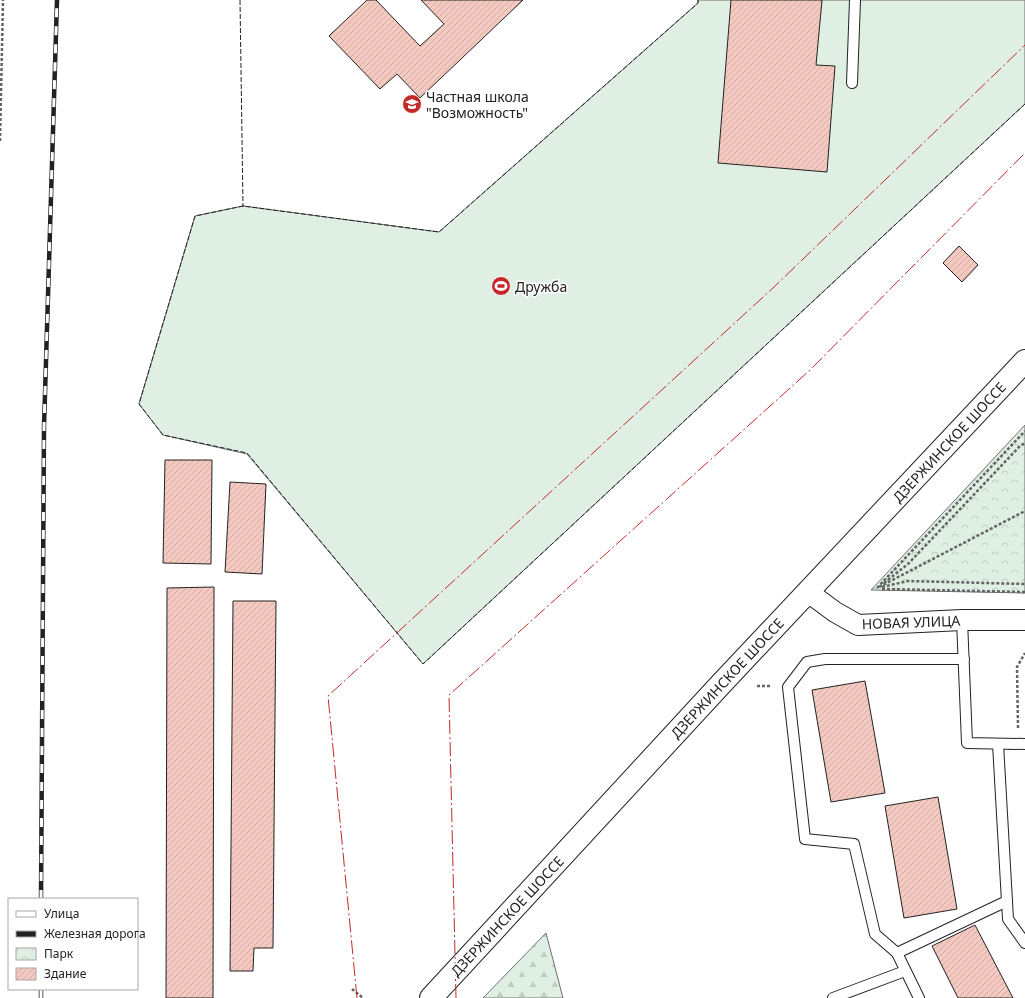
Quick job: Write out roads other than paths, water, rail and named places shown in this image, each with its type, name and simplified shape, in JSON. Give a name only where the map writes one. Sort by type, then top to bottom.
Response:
[{"type":"main road","name":"ДЗЕРЖИНСКОЕ ШОССЕ","points":[[431,998],[1025,361]]},
{"type":"street","name":"НОВАЯ УЛИЦА","points":[[808,592],[835,612],[858,625],[962,620],[1025,620]]},
{"type":"lane","points":[[852,82],[855,0]]},
{"type":"lane","points":[[962,620],[967,743],[1021,744]]},
{"type":"lane","points":[[919,998],[897,953],[875,934],[854,844],[805,839],[788,686],[807,662],[825,660],[964,659]]},
{"type":"lane","points":[[998,744],[1008,919],[1025,943]]},
{"type":"lane","points":[[897,953],[1007,901]]},
{"type":"lane","points":[[833,998],[905,972]]},
{"type":"railway","points":[[41,898],[44,427],[57,0]]},
{"type":"railway","points":[[41,990],[41,998]]},
{"type":"place","name":"Частная школа \"Возможность\"","points":[[412,104]]},
{"type":"place","name":"Дружба","points":[[501,286]]}]
